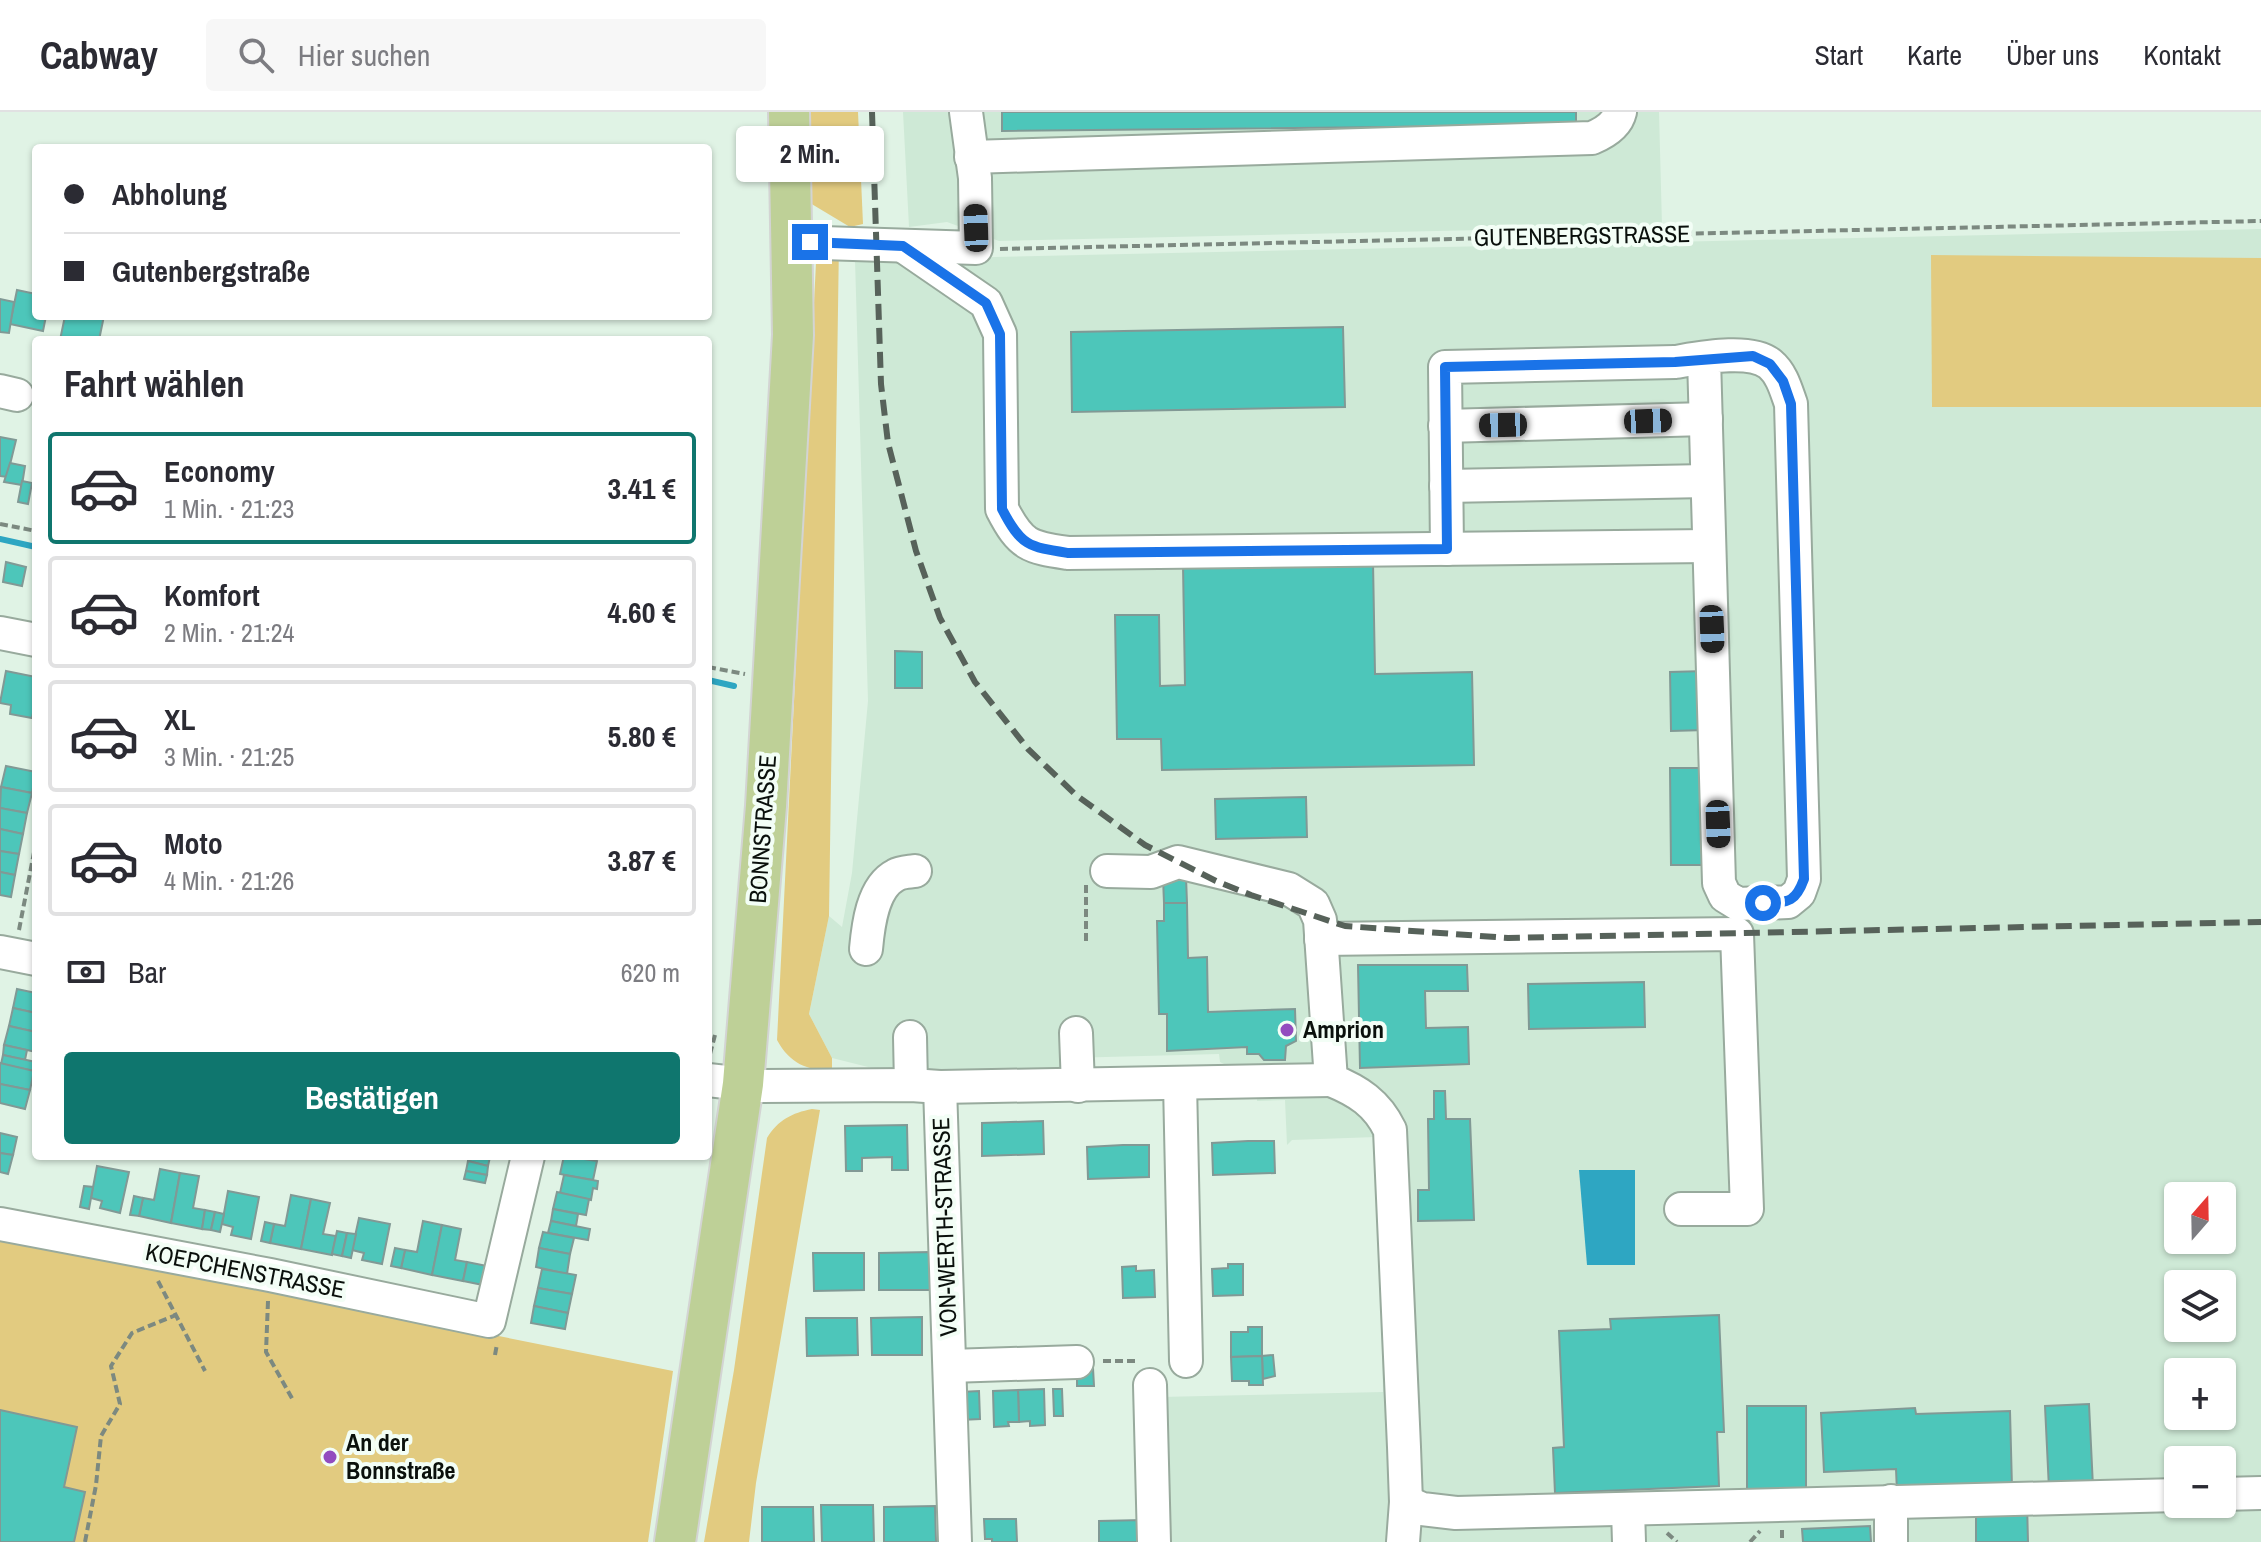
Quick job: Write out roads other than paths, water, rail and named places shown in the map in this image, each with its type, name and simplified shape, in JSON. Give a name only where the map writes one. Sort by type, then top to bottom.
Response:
[{"type":"main road","name":"BONNSTRASSE","points":[[675,1542],[725,1082],[766,806],[793,335],[789,112]]},
{"type":"street","points":[[792,242],[976,248],[975,178],[966,112]]},
{"type":"street","points":[[971,157],[1592,138],[1605,132],[1619,118],[1620,112]]},
{"type":"street","points":[[903,246],[986,303],[994,317],[1000,334],[1002,509],[1014,532],[1033,548],[1068,553],[1709,546]]},
{"type":"street","points":[[1447,549],[1445,367],[1675,362],[1704,358],[1753,356],[1770,364],[1783,381],[1791,404],[1804,879],[1799,893],[1788,902],[1738,904],[1725,896],[1719,883],[1704,358]]},
{"type":"street","points":[[1445,426],[1706,419]]},
{"type":"street","points":[[1446,486],[1707,481]]},
{"type":"street","points":[[0,633],[32,639]]},
{"type":"street","points":[[1107,871],[1151,872],[1178,862],[1289,889],[1313,904],[1320,920],[1331,1080],[1357,1090],[1382,1115],[1390,1130],[1406,1502],[1403,1542]]},
{"type":"street","points":[[866,949],[868,926],[886,883],[897,874],[915,871]]},
{"type":"street","points":[[1321,939],[1737,934],[1747,1209],[1681,1209]]},
{"type":"street","points":[[1076,1033],[1078,1086]]},
{"type":"street","points":[[910,1037],[926,1086]]},
{"type":"street","name":"VON-WERTH-STRASSE","points":[[725,1082],[762,1086],[1078,1086],[1331,1080]]},
{"type":"street","points":[[1180,1083],[1186,1361]]},
{"type":"street","name":"VON-WERTH-STRASSE","points":[[926,1086],[950,1366],[955,1542]]},
{"type":"street","name":"KOEPCHENSTRASSE","points":[[0,1224],[270,1275],[489,1321],[527,1160]]},
{"type":"street","name":"VON-WERTH-STRASSE","points":[[950,1366],[1077,1362]]},
{"type":"street","points":[[1150,1385],[1154,1542]]},
{"type":"street","points":[[2236,1494],[2261,1493]]},
{"type":"street","points":[[1406,1502],[1441,1513],[2164,1495]]},
{"type":"street","points":[[1891,1501],[1891,1542]]},
{"type":"street","points":[[1628,1510],[1629,1542]]},
{"type":"water","points":[[1579,1170],[1635,1170],[1635,1265],[1587,1265]]},
{"type":"waterway","points":[[0,539],[32,546]]},
{"type":"waterway","points":[[712,681],[734,686]]},
{"type":"railway","points":[[872,112],[881,384],[888,443],[916,551],[940,618],[975,682],[1028,749],[1076,795],[1145,845],[1216,881],[1345,926],[1508,938],[2261,922]]},
{"type":"place","name":"Amprion","points":[[1287,1030]]},
{"type":"place","name":"An der Bonnstraße","points":[[330,1457]]}]
